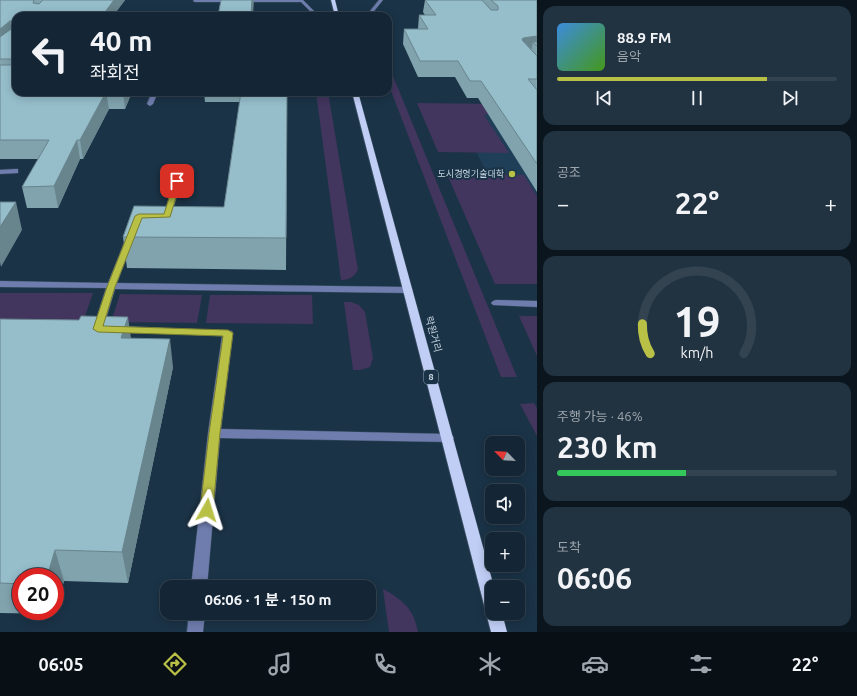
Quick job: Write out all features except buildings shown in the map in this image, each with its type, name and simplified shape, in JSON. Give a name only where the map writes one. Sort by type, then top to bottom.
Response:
[{"type":"main road","points":[[332,0],[336,12]]},
{"type":"main road","name":"락원거리","points":[[356,96],[485,580]]},
{"type":"main road","points":[[496,620],[499,632]]},
{"type":"street","points":[[195,1],[301,0],[313,12]]},
{"type":"street","points":[[372,12],[382,0]]},
{"type":"street","points":[[150,104],[153,96]]},
{"type":"street","points":[[153,216],[167,216],[181,169]]},
{"type":"street","points":[[0,172],[15,171]]},
{"type":"street","points":[[133,230],[94,329],[228,333],[214,433],[200,580]]},
{"type":"street","points":[[0,284],[111,287],[408,290]]},
{"type":"street","points":[[496,303],[537,304]]},
{"type":"street","points":[[214,433],[448,438]]},
{"type":"street","points":[[195,632],[196,620]]},
{"type":"shaded area","points":[[392,74],[517,377],[501,377],[392,93]]},
{"type":"shaded area","points":[[317,96],[329,96],[358,270],[351,278],[341,280]]},
{"type":"shaded area","points":[[417,103],[502,104],[508,113],[484,115],[509,153],[438,152]]},
{"type":"shaded area","name":"도시경영기술대학","points":[[454,107],[537,109],[537,239],[519,239]]},
{"type":"shaded area","points":[[447,174],[524,175],[537,196],[537,284],[495,284]]},
{"type":"shaded area","points":[[0,293],[93,293],[83,322],[0,321]]},
{"type":"shaded area","points":[[120,294],[202,295],[197,323],[111,322]]},
{"type":"shaded area","points":[[210,295],[312,295],[313,324],[206,323]]},
{"type":"shaded area","points":[[344,302],[351,302],[359,305],[365,312],[373,358],[370,367],[360,370],[353,370]]},
{"type":"shaded area","points":[[519,316],[537,316],[537,356]]},
{"type":"shaded area","points":[[534,403],[537,408],[537,436],[520,404]]},
{"type":"shaded area","points":[[383,589],[402,601],[414,617],[418,632],[389,632]]},
{"type":"place","name":"도시경영기술대학","points":[[512,174]]},
{"type":"route","points":[[177,181],[167,216],[139,216],[111,287],[98,329],[228,333],[214,433],[207,510]]}]
